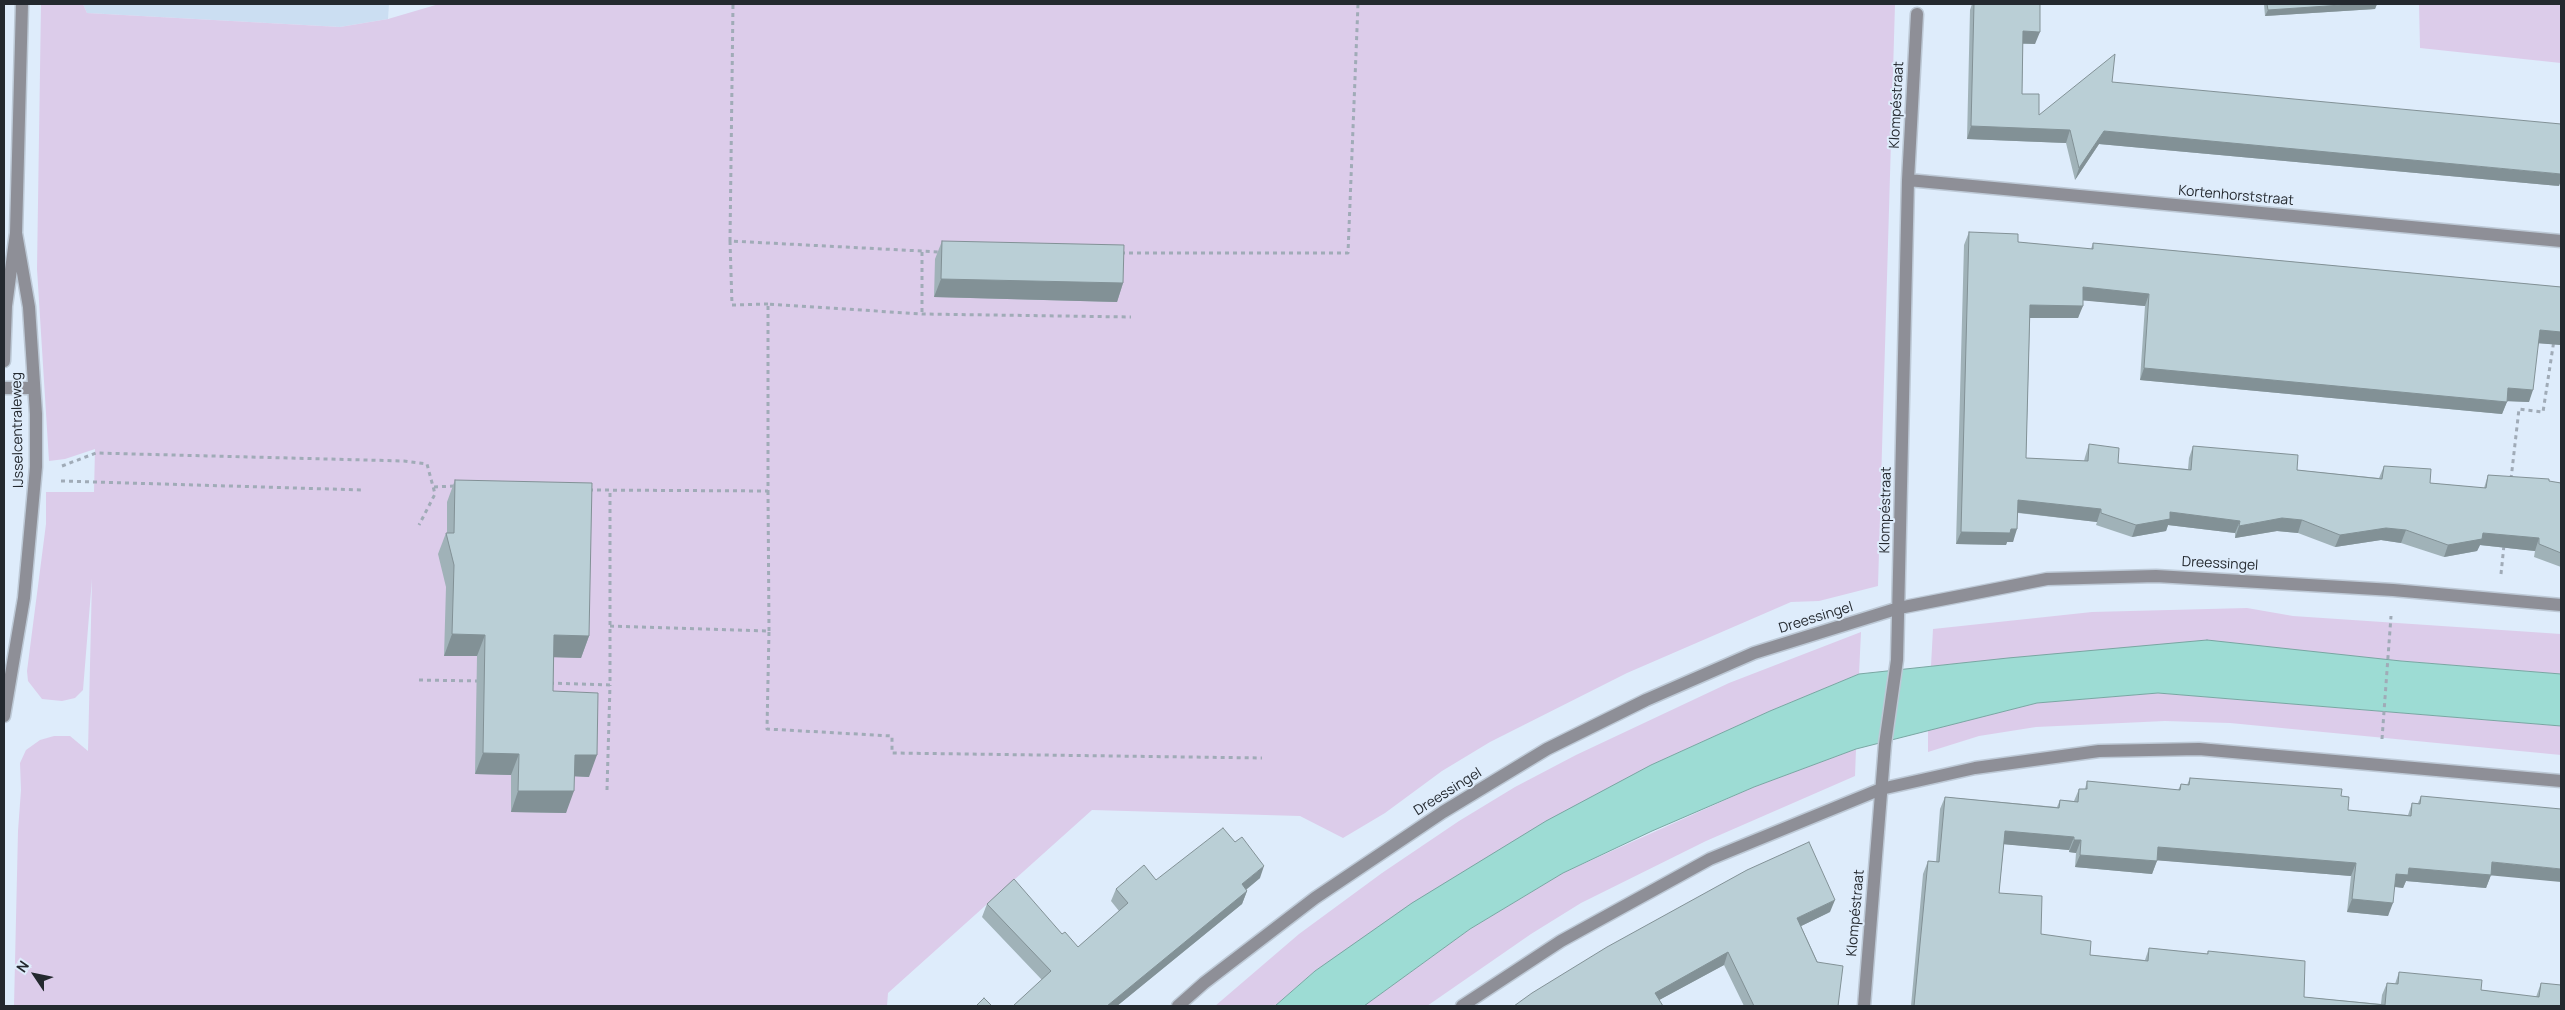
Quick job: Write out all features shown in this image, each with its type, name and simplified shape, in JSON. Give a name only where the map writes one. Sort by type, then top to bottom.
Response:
[{"type":"street","name":"IJsselcentraleweg","points":[[4,361],[6,306],[16,233],[22,4]]},
{"type":"street","name":"Klompéstraat","points":[[1864,1006],[1885,744],[1897,660],[1908,180],[1917,14]]},
{"type":"street","name":"Kortenhorststraat","points":[[1908,180],[2561,241]]},
{"type":"street","name":"IJsselcentraleweg","points":[[4,716],[24,598],[36,481],[34,388],[29,307],[16,233]]},
{"type":"street","points":[[4,388],[34,388]]},
{"type":"street","name":"Dreessingel","points":[[1178,1006],[1204,983],[1315,898],[1443,812],[1547,749],[1646,700],[1754,654],[1899,608],[2047,579],[2156,576],[2373,588],[2561,605]]},
{"type":"street","points":[[1462,1006],[1561,941],[1710,858],[1881,789],[1974,768],[2099,751],[2199,749],[2561,781]]},
{"type":"path","points":[[733,4],[730,241],[732,306],[768,304],[922,314],[1132,317]]},
{"type":"path","points":[[1111,253],[1348,253],[1358,4]]},
{"type":"path","points":[[730,241],[942,252]]},
{"type":"path","points":[[922,252],[922,314]]},
{"type":"path","points":[[768,304],[768,729],[892,736],[892,753],[1262,758]]},
{"type":"path","points":[[2511,485],[2519,409],[2544,412],[2554,336]]},
{"type":"path","points":[[36,467],[57,467],[96,453],[404,461],[427,464],[435,494],[419,526]]},
{"type":"path","points":[[36,481],[363,490]]},
{"type":"path","points":[[434,487],[462,486]]},
{"type":"path","points":[[581,490],[768,491]]},
{"type":"path","points":[[607,790],[610,685],[610,491]]},
{"type":"path","points":[[2499,599],[2505,542]]},
{"type":"path","points":[[610,626],[769,631]]},
{"type":"path","points":[[2383,732],[2390,627]]},
{"type":"path","points":[[420,680],[487,682]]},
{"type":"path","points":[[544,683],[610,685]]},
{"type":"shaded area","points":[[41,4],[83,4],[87,13],[340,27],[388,19],[439,4],[1895,4],[1878,586],[1819,601],[1791,602],[1627,673],[1490,742],[1442,771],[1385,813],[1343,838],[1300,816],[1092,810],[888,993],[887,1006],[14,1006],[18,831],[21,790],[20,763],[26,750],[40,740],[54,736],[70,736],[88,751],[92,579],[83,690],[75,698],[62,701],[42,699],[28,681],[27,671],[46,524],[46,492],[94,492],[95,449],[65,459],[49,461],[37,269]]},
{"type":"shaded area","points":[[83,4],[389,4],[388,19],[340,27],[87,13]]},
{"type":"shaded area","points":[[2419,4],[2561,4],[2561,63],[2420,48]]},
{"type":"shaded area","points":[[2247,608],[2293,616],[2561,634],[2561,674],[2401,661],[2090,652],[1931,666],[1933,629],[2092,612]]},
{"type":"shaded area","points":[[1861,632],[1859,674],[1770,711],[1651,765],[1315,971],[1275,1006],[1215,1006],[1299,934],[1382,873],[1459,821],[1515,787],[1576,755],[1729,683]]},
{"type":"shaded area","points":[[2207,640],[2401,661],[2561,674],[2561,726],[2158,693],[2037,703],[1856,749],[1754,787],[1652,831],[1563,873],[1470,929],[1364,1006],[1275,1006],[1315,971],[1412,903],[1546,821],[1651,765],[1770,711],[1859,674]]},
{"type":"shaded area","points":[[2158,693],[2561,726],[2561,755],[2230,723],[2165,721],[2036,727],[1979,736],[1928,752],[1928,730],[2037,703]]},
{"type":"shaded area","points":[[1856,749],[1855,776],[1706,841],[1581,903],[1531,934],[1427,1006],[1364,1006],[1470,929],[1563,873],[1754,787]]},
{"type":"building","points":[[1974,4],[2040,4],[2040,32],[2023,31],[2022,94],[2039,94],[2039,115],[2115,54],[2112,82],[2561,124],[2561,174],[2104,131],[2079,168],[2070,130],[1971,126]]},
{"type":"building","points":[[2267,4],[2356,4],[2268,10]]},
{"type":"building","points":[[1969,232],[2018,234],[2018,242],[2093,249],[2093,243],[2561,287],[2561,332],[2540,330],[2533,390],[2508,388],[2507,402],[2144,368],[2149,294],[2083,287],[2083,306],[2030,305],[2026,458],[2088,461],[2089,444],[2119,448],[2118,463],[2191,470],[2193,446],[2298,455],[2297,470],[2382,479],[2384,466],[2431,469],[2430,483],[2486,488],[2488,475],[2549,479],[2549,481],[2561,483],[2561,553],[2539,544],[2539,538],[2483,533],[2482,539],[2448,545],[2406,530],[2386,528],[2340,535],[2302,520],[2282,518],[2239,526],[2240,521],[2170,512],[2170,519],[2136,525],[2101,513],[2101,509],[2018,500],[2017,529],[2011,529],[2010,533],[1961,532]]},
{"type":"building","points":[[942,241],[1124,245],[1123,283],[941,279]]},
{"type":"building","points":[[455,480],[592,483],[589,636],[554,635],[553,691],[598,693],[597,755],[575,755],[574,791],[518,791],[519,754],[483,753],[485,635],[452,634],[454,565],[446,533],[454,533]]},
{"type":"building","points":[[2190,778],[2342,789],[2341,796],[2349,797],[2348,810],[2411,816],[2412,803],[2420,804],[2421,796],[2561,809],[2561,869],[2492,862],[2491,875],[2409,868],[2408,875],[2396,874],[2393,903],[2352,899],[2356,863],[2158,847],[2157,861],[2080,855],[2081,840],[2074,840],[2074,837],[2005,831],[1999,893],[2042,896],[2041,934],[2091,941],[2090,955],[2148,961],[2149,948],[2208,954],[2208,951],[2305,961],[2304,997],[2385,1005],[2387,983],[2398,984],[2399,972],[2482,980],[2481,990],[2539,997],[2541,983],[2561,985],[2561,1006],[1914,1006],[1928,861],[1939,862],[1945,797],[2059,808],[2060,800],[2078,802],[2079,789],[2087,789],[2087,781],[2180,790],[2181,784],[2189,785]]},
{"type":"building","points":[[1223,828],[1235,842],[1242,837],[1264,866],[1242,884],[1247,891],[1107,1006],[1013,1006],[1051,971],[987,904],[1014,879],[1062,934],[1065,932],[1078,947],[1128,903],[1116,889],[1144,865],[1156,880]]},
{"type":"building","points":[[1809,842],[1835,900],[1797,918],[1817,962],[1843,966],[1838,1006],[1754,1006],[1728,952],[1655,993],[1663,1006],[1514,1006],[1607,947],[1747,870]]},
{"type":"building","points":[[984,998],[992,1006],[976,1006]]}]
